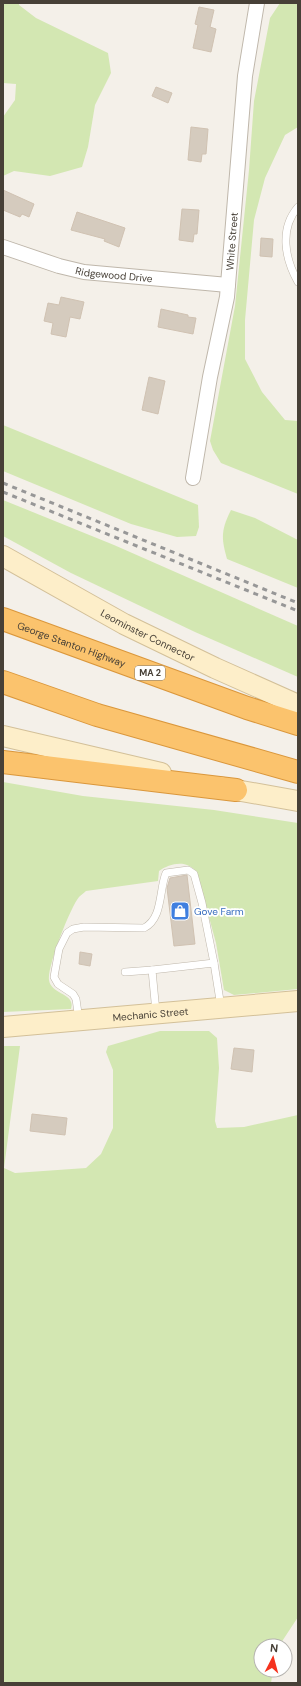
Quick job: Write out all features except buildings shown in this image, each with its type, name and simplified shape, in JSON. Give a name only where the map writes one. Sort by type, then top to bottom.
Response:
[{"type":"highway","name":"George Stanton Highway","points":[[3,619],[247,708],[298,724]]},
{"type":"highway","points":[[3,682],[119,721],[298,772]]},
{"type":"highway","points":[[3,762],[236,790]]},
{"type":"main road","name":"Leominster Connector","points":[[3,556],[124,624],[215,668],[298,704]]},
{"type":"main road","points":[[3,736],[236,790],[298,801]]},
{"type":"main road","name":"Mechanic Street","points":[[3,1027],[298,1002]]},
{"type":"street","name":"White Street","points":[[193,478],[210,377],[228,285],[244,90],[257,3]]},
{"type":"street","name":"Ridgewood Drive","points":[[3,248],[59,266],[84,272],[228,285]]},
{"type":"lane","points":[[298,207],[289,219],[286,243],[287,257],[298,282]]},
{"type":"lane","points":[[80,1020],[76,999],[73,994],[58,984],[54,977],[57,958],[64,938],[73,929],[84,927],[147,927],[157,909],[163,891],[163,880],[166,873],[188,870],[194,874],[202,903],[221,1008]]},
{"type":"lane","points":[[125,972],[214,963]]},
{"type":"lane","points":[[152,970],[156,1014]]},
{"type":"green space","points":[[3,3],[19,3],[19,5],[36,18],[108,53],[111,73],[95,105],[88,147],[82,167],[50,176],[14,171],[3,176],[3,117],[15,100],[16,84],[3,83]]},
{"type":"green space","points":[[280,3],[298,3],[298,127],[285,135],[265,178],[254,220],[245,320],[245,359],[262,392],[285,420],[298,421],[298,494],[221,463],[213,450],[210,441],[235,306],[249,170],[254,101],[270,18]]},
{"type":"green space","points":[[3,425],[198,505],[199,527],[196,536],[177,537],[131,524],[3,471]]},
{"type":"green space","points":[[3,500],[114,545],[298,626],[298,677],[195,632],[71,573],[3,536]]},
{"type":"green space","points":[[231,510],[255,518],[298,540],[298,588],[227,559],[223,534],[225,523]]},
{"type":"green space","points":[[3,782],[83,796],[214,810],[298,823],[298,989],[234,995],[224,990],[216,943],[197,873],[189,866],[184,864],[173,864],[159,871],[158,881],[86,891],[79,897],[70,913],[60,938],[49,973],[51,985],[54,989],[70,1000],[72,1004],[71,1009],[3,1012]]},
{"type":"green space","points":[[160,1031],[209,1031],[217,1038],[219,1068],[215,1121],[217,1128],[244,1127],[298,1115],[298,1617],[284,1638],[253,1638],[253,1678],[272,1678],[271,1683],[3,1683],[3,1046],[20,1046],[4,1168],[15,1173],[86,1168],[101,1154],[113,1128],[113,1070],[106,1052],[108,1046]]},
{"type":"railway","points":[[3,483],[298,603]]},
{"type":"railway","points":[[3,492],[298,611]]},
{"type":"place","name":"Gove Farm","points":[[180,911]]}]
